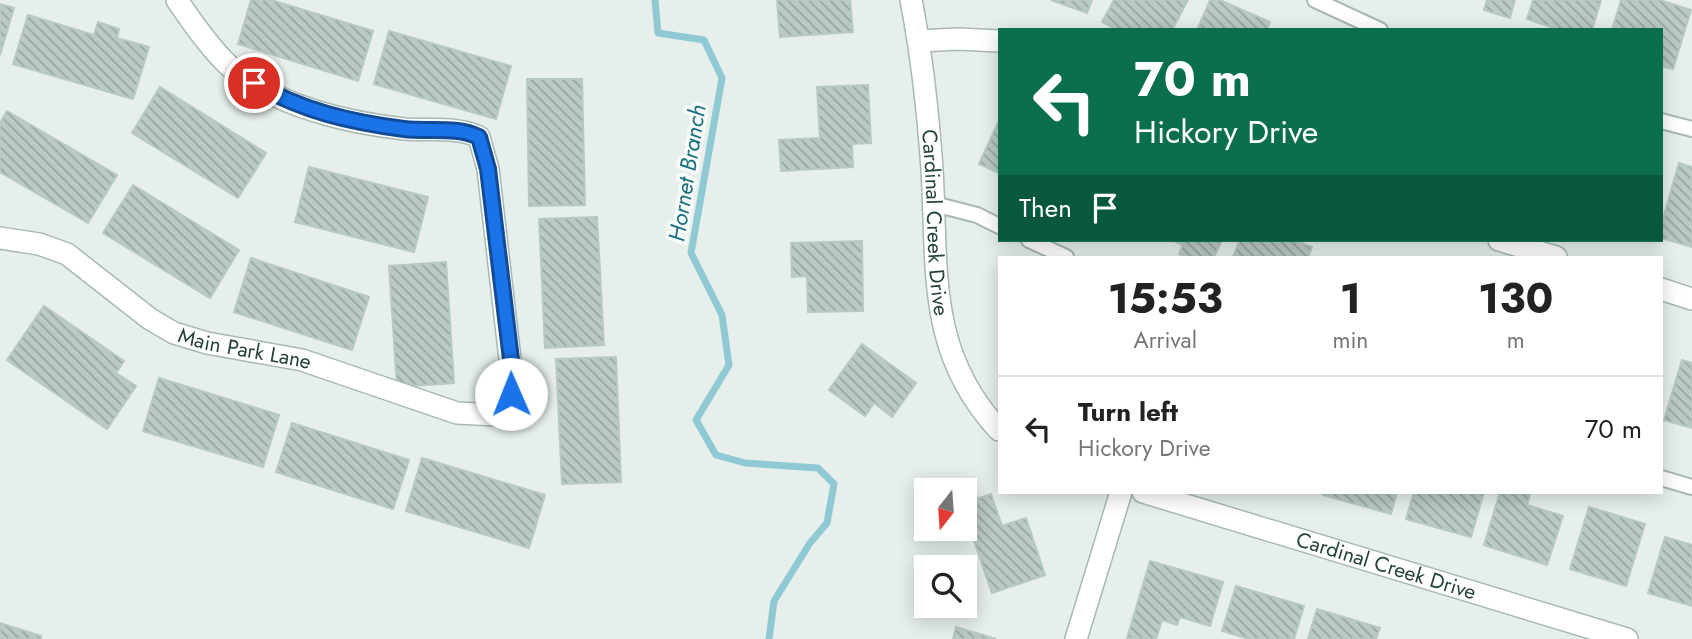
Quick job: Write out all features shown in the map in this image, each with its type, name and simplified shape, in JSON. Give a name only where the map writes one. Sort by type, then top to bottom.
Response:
[{"type":"street","name":"Main Park Lane","points":[[0,238],[38,244],[67,254],[149,319],[174,333],[207,343],[302,360],[457,414],[495,415],[505,407],[511,394],[513,376],[488,169],[479,137],[466,131],[406,129],[334,118],[274,95],[234,70],[197,28],[177,0]]},
{"type":"street","name":"Cardinal Creek Drive","points":[[911,0],[928,105],[938,306],[949,348],[965,387],[998,429]]},
{"type":"street","points":[[919,41],[998,41]]},
{"type":"street","points":[[1506,242],[1553,256]]},
{"type":"street","points":[[1663,290],[1692,299]]},
{"type":"street","points":[[1076,639],[1120,494]]},
{"type":"street","name":"Cardinal Creek Drive","points":[[1150,494],[1627,639]]},
{"type":"lane","points":[[1315,0],[1376,28]]},
{"type":"lane","points":[[1663,122],[1692,129]]},
{"type":"lane","points":[[934,204],[977,215],[998,226]]},
{"type":"lane","points":[[1033,242],[1064,256]]},
{"type":"lane","points":[[1663,479],[1692,487]]},
{"type":"building","points":[[251,0],[271,0],[373,31],[358,81],[238,44]]},
{"type":"building","points":[[777,0],[850,0],[853,32],[780,37]]},
{"type":"building","points":[[1051,0],[1092,0],[1087,13]]},
{"type":"building","points":[[1114,0],[1188,0],[1173,28],[1114,28],[1102,22]]},
{"type":"building","points":[[1210,0],[1220,0],[1270,22],[1268,28],[1198,28]]},
{"type":"building","points":[[1487,0],[1515,0],[1510,18],[1484,10]]},
{"type":"building","points":[[1533,0],[1601,0],[1593,28],[1554,28],[1527,19]]},
{"type":"building","points":[[1621,0],[1660,0],[1691,10],[1673,69],[1663,66],[1663,28],[1613,28]]},
{"type":"building","points":[[0,4],[14,8],[0,55]]},
{"type":"building","points":[[28,15],[94,35],[98,22],[119,29],[117,38],[149,47],[133,99],[13,64]]},
{"type":"building","points":[[389,31],[511,66],[496,119],[374,84]]},
{"type":"building","points":[[527,79],[582,79],[585,205],[529,206]]},
{"type":"building","points":[[868,85],[871,143],[852,144],[853,167],[781,171],[779,140],[820,138],[817,87]]},
{"type":"building","points":[[160,87],[266,153],[238,198],[132,133]]},
{"type":"building","points":[[7,111],[117,175],[88,223],[0,172],[0,123]]},
{"type":"building","points":[[998,123],[998,173],[979,164]]},
{"type":"building","points":[[1679,163],[1692,167],[1692,247],[1663,239],[1663,219]]},
{"type":"building","points":[[309,167],[428,197],[414,252],[295,222]]},
{"type":"building","points":[[133,185],[239,250],[210,298],[103,233]]},
{"type":"building","points":[[597,217],[604,345],[545,348],[539,219]]},
{"type":"building","points":[[862,241],[863,311],[808,312],[807,276],[792,277],[791,243]]},
{"type":"building","points":[[1176,242],[1221,242],[1214,256],[1184,256],[1179,254],[1183,245]]},
{"type":"building","points":[[1239,242],[1299,242],[1312,247],[1308,256],[1233,256]]},
{"type":"building","points":[[251,258],[369,297],[352,350],[234,312]]},
{"type":"building","points":[[446,262],[454,383],[397,387],[389,266]]},
{"type":"building","points":[[44,306],[124,361],[116,373],[136,386],[107,429],[7,360]]},
{"type":"building","points":[[862,344],[916,383],[892,417],[874,403],[865,416],[829,390]]},
{"type":"building","points":[[616,357],[621,482],[562,484],[556,359]]},
{"type":"building","points":[[1682,360],[1692,363],[1692,428],[1664,420]]},
{"type":"building","points":[[159,378],[279,415],[263,467],[143,431]]},
{"type":"building","points":[[292,423],[409,460],[393,509],[276,472]]},
{"type":"building","points":[[422,458],[545,495],[529,548],[406,511]]},
{"type":"building","points":[[991,494],[1002,526],[1026,518],[1045,575],[992,593],[974,541],[977,541],[977,499]]},
{"type":"building","points":[[1323,494],[1396,494],[1391,514]]},
{"type":"building","points":[[1413,494],[1483,494],[1471,537],[1406,519]]},
{"type":"building","points":[[1499,494],[1530,494],[1527,505],[1563,516],[1547,565],[1484,545]]},
{"type":"building","points":[[1589,507],[1645,524],[1626,586],[1570,569]]},
{"type":"building","points":[[1665,537],[1692,545],[1692,606],[1648,593]]},
{"type":"building","points":[[1150,561],[1223,582],[1210,626],[1180,617],[1177,625],[1162,620],[1156,639],[1127,638]]},
{"type":"building","points":[[1236,586],[1304,606],[1294,639],[1249,639],[1222,631]]},
{"type":"building","points":[[1317,609],[1380,628],[1376,639],[1308,639]]},
{"type":"building","points":[[0,623],[41,636],[41,639],[0,639]]},
{"type":"building","points":[[956,627],[996,639],[953,639]]},
{"type":"waterway","name":"Hornet Branch","points":[[655,0],[658,33],[704,40],[722,78],[691,253],[722,315],[729,365],[696,420],[716,455],[745,463],[818,468],[834,484],[827,523],[810,543],[774,601],[769,639]]},
{"type":"route","points":[[254,83],[274,95],[334,118],[406,129],[466,131],[479,137],[488,169],[513,376],[511,394]]}]
